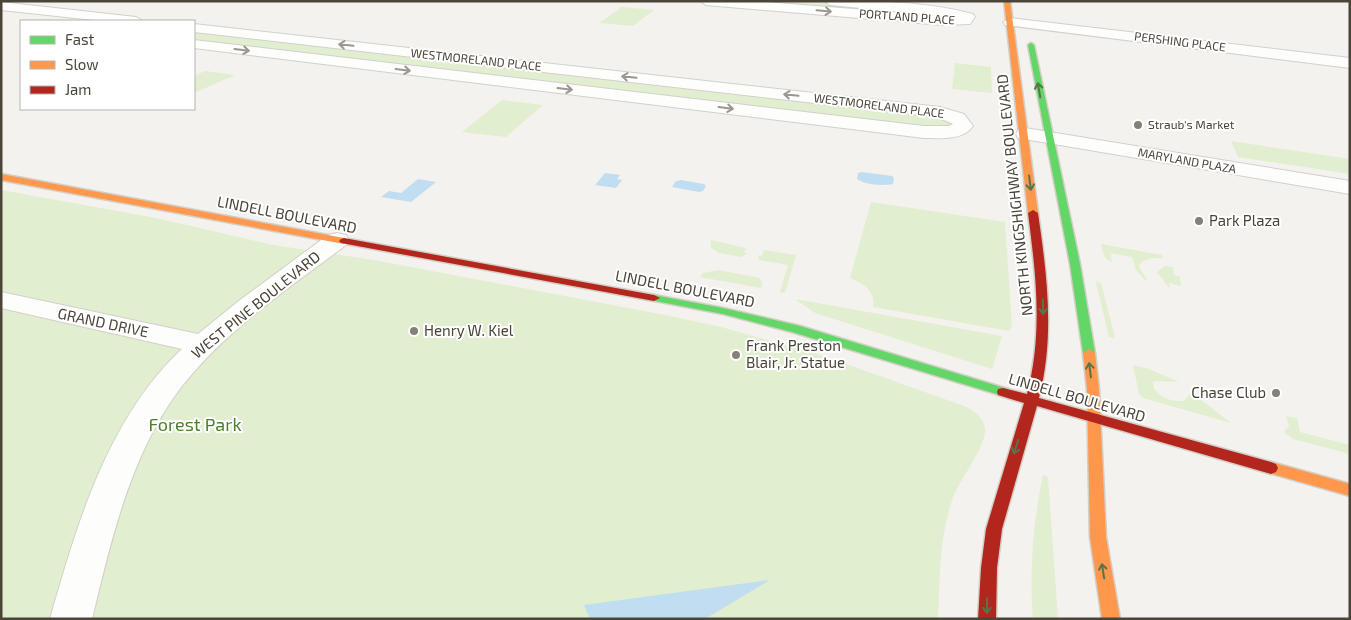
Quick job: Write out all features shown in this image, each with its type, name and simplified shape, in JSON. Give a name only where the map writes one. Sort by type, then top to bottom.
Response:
[{"type":"main road","name":"NORTH KINGSHIGHWAY BOULEVARD","points":[[987,619],[988,573],[996,519],[1012,458],[1032,401],[1041,354],[1043,289],[1008,1]]},
{"type":"main road","points":[[1024,9],[1081,302],[1093,389],[1098,537],[1111,619]]},
{"type":"main road","name":"LINDELL BOULEVARD","points":[[1,177],[723,311],[796,329],[1032,401],[1350,490]]},
{"type":"street","points":[[19,20],[83,1]]},
{"type":"street","name":"PORTLAND PLACE","points":[[706,1],[942,21],[965,21],[968,17],[947,11],[830,1]]},
{"type":"street","points":[[1,6],[127,20]]},
{"type":"street","name":"PERSHING PLACE","points":[[1010,22],[1350,62]]},
{"type":"street","name":"WESTMORELAND PLACE","points":[[195,28],[940,112],[958,118],[964,126],[953,132],[924,132],[195,44]]},
{"type":"street","name":"MARYLAND PLAZA","points":[[1025,134],[1350,188]]},
{"type":"street","name":"WEST PINE BOULEVARD","points":[[71,619],[86,560],[108,498],[133,440],[158,396],[172,378],[205,345],[242,313],[337,240]]},
{"type":"street","name":"GRAND DRIVE","points":[[1,300],[205,345]]},
{"type":"green space","points":[[727,1],[805,1],[945,13],[958,18]]},
{"type":"green space","points":[[622,7],[654,10],[633,26],[599,23]]},
{"type":"green space","points":[[195,31],[935,115],[954,124],[941,129],[320,56],[326,52],[319,56],[195,41]]},
{"type":"green space","points":[[955,63],[991,67],[992,93],[952,89]]},
{"type":"green space","points":[[205,71],[235,75],[195,93],[195,76]]},
{"type":"green space","points":[[502,100],[543,105],[506,137],[462,132]]},
{"type":"green space","points":[[1231,141],[1350,159],[1350,174],[1238,157]]},
{"type":"green space","name":"Forest Park","points":[[1,190],[156,218],[273,245],[374,260],[721,327],[821,355],[964,406],[979,416],[985,426],[985,431],[981,446],[955,493],[948,515],[941,559],[938,619],[1,619]]},
{"type":"green space","points":[[871,202],[1005,222],[1012,325],[1009,331],[873,307],[871,292],[850,278]]},
{"type":"green space","points":[[711,240],[746,248],[744,253],[747,253],[742,257],[719,253],[711,248]]},
{"type":"green space","points":[[1101,244],[1162,255],[1163,258],[1152,258],[1141,262],[1139,267],[1147,280],[1145,280],[1136,270],[1132,257],[1110,253],[1112,262],[1109,261],[1105,257]]},
{"type":"green space","points":[[764,250],[796,255],[785,293],[780,292],[788,265],[759,260],[758,255],[762,256]]},
{"type":"green space","points":[[1165,266],[1173,267],[1174,275],[1180,277],[1181,286],[1169,283],[1170,289],[1157,272]]},
{"type":"green space","points":[[718,270],[760,278],[761,288],[700,277],[703,273]]},
{"type":"green space","points":[[1096,282],[1101,283],[1115,338],[1109,337]]},
{"type":"green space","points":[[795,299],[1002,336],[992,369],[815,313]]},
{"type":"green space","points":[[1133,365],[1149,369],[1179,382],[1155,381],[1153,383],[1154,389],[1163,397],[1175,401],[1184,401],[1191,392],[1231,423],[1143,398],[1139,394]]},
{"type":"green space","points":[[1286,416],[1297,418],[1300,432],[1350,445],[1350,454],[1293,439],[1284,432],[1289,426]]},
{"type":"green space","points":[[1043,475],[1048,477],[1058,619],[1033,619],[1031,583],[1033,547]]},
{"type":"water","points":[[605,173],[620,175],[617,179],[622,180],[616,188],[595,185]]},
{"type":"water","points":[[858,173],[892,176],[894,178],[893,184],[865,183],[857,179]]},
{"type":"water","points":[[418,179],[436,182],[411,202],[381,197],[389,191],[401,193]]},
{"type":"water","points":[[681,180],[706,186],[703,191],[699,192],[672,187],[676,181]]},
{"type":"water","points":[[770,580],[705,619],[590,619],[584,605]]},
{"type":"traffic: fast","points":[[1031,45],[1075,264],[1089,353]]},
{"type":"traffic: fast","points":[[654,298],[723,311],[796,329],[1003,392]]},
{"type":"traffic: slow","points":[[1007,1],[1033,213]]},
{"type":"traffic: slow","points":[[1,177],[344,241]]},
{"type":"traffic: slow","points":[[1089,353],[1093,389],[1098,537],[1111,619]]},
{"type":"traffic: slow","points":[[1271,468],[1350,490]]},
{"type":"traffic: jam","points":[[987,619],[989,568],[994,529],[1034,393],[1042,355],[1043,294],[1033,213]]},
{"type":"traffic: jam","points":[[344,241],[654,298]]},
{"type":"traffic: jam","points":[[1003,392],[1271,468]]},
{"type":"place","name":"Straub's Market","points":[[1138,125]]},
{"type":"place","name":"Park Plaza","points":[[1199,221]]},
{"type":"place","name":"Henry W. Kiel","points":[[414,331]]},
{"type":"place","name":"Frank Preston Blair, Jr. Statue","points":[[736,355]]},
{"type":"place","name":"Chase Club","points":[[1276,393]]}]
